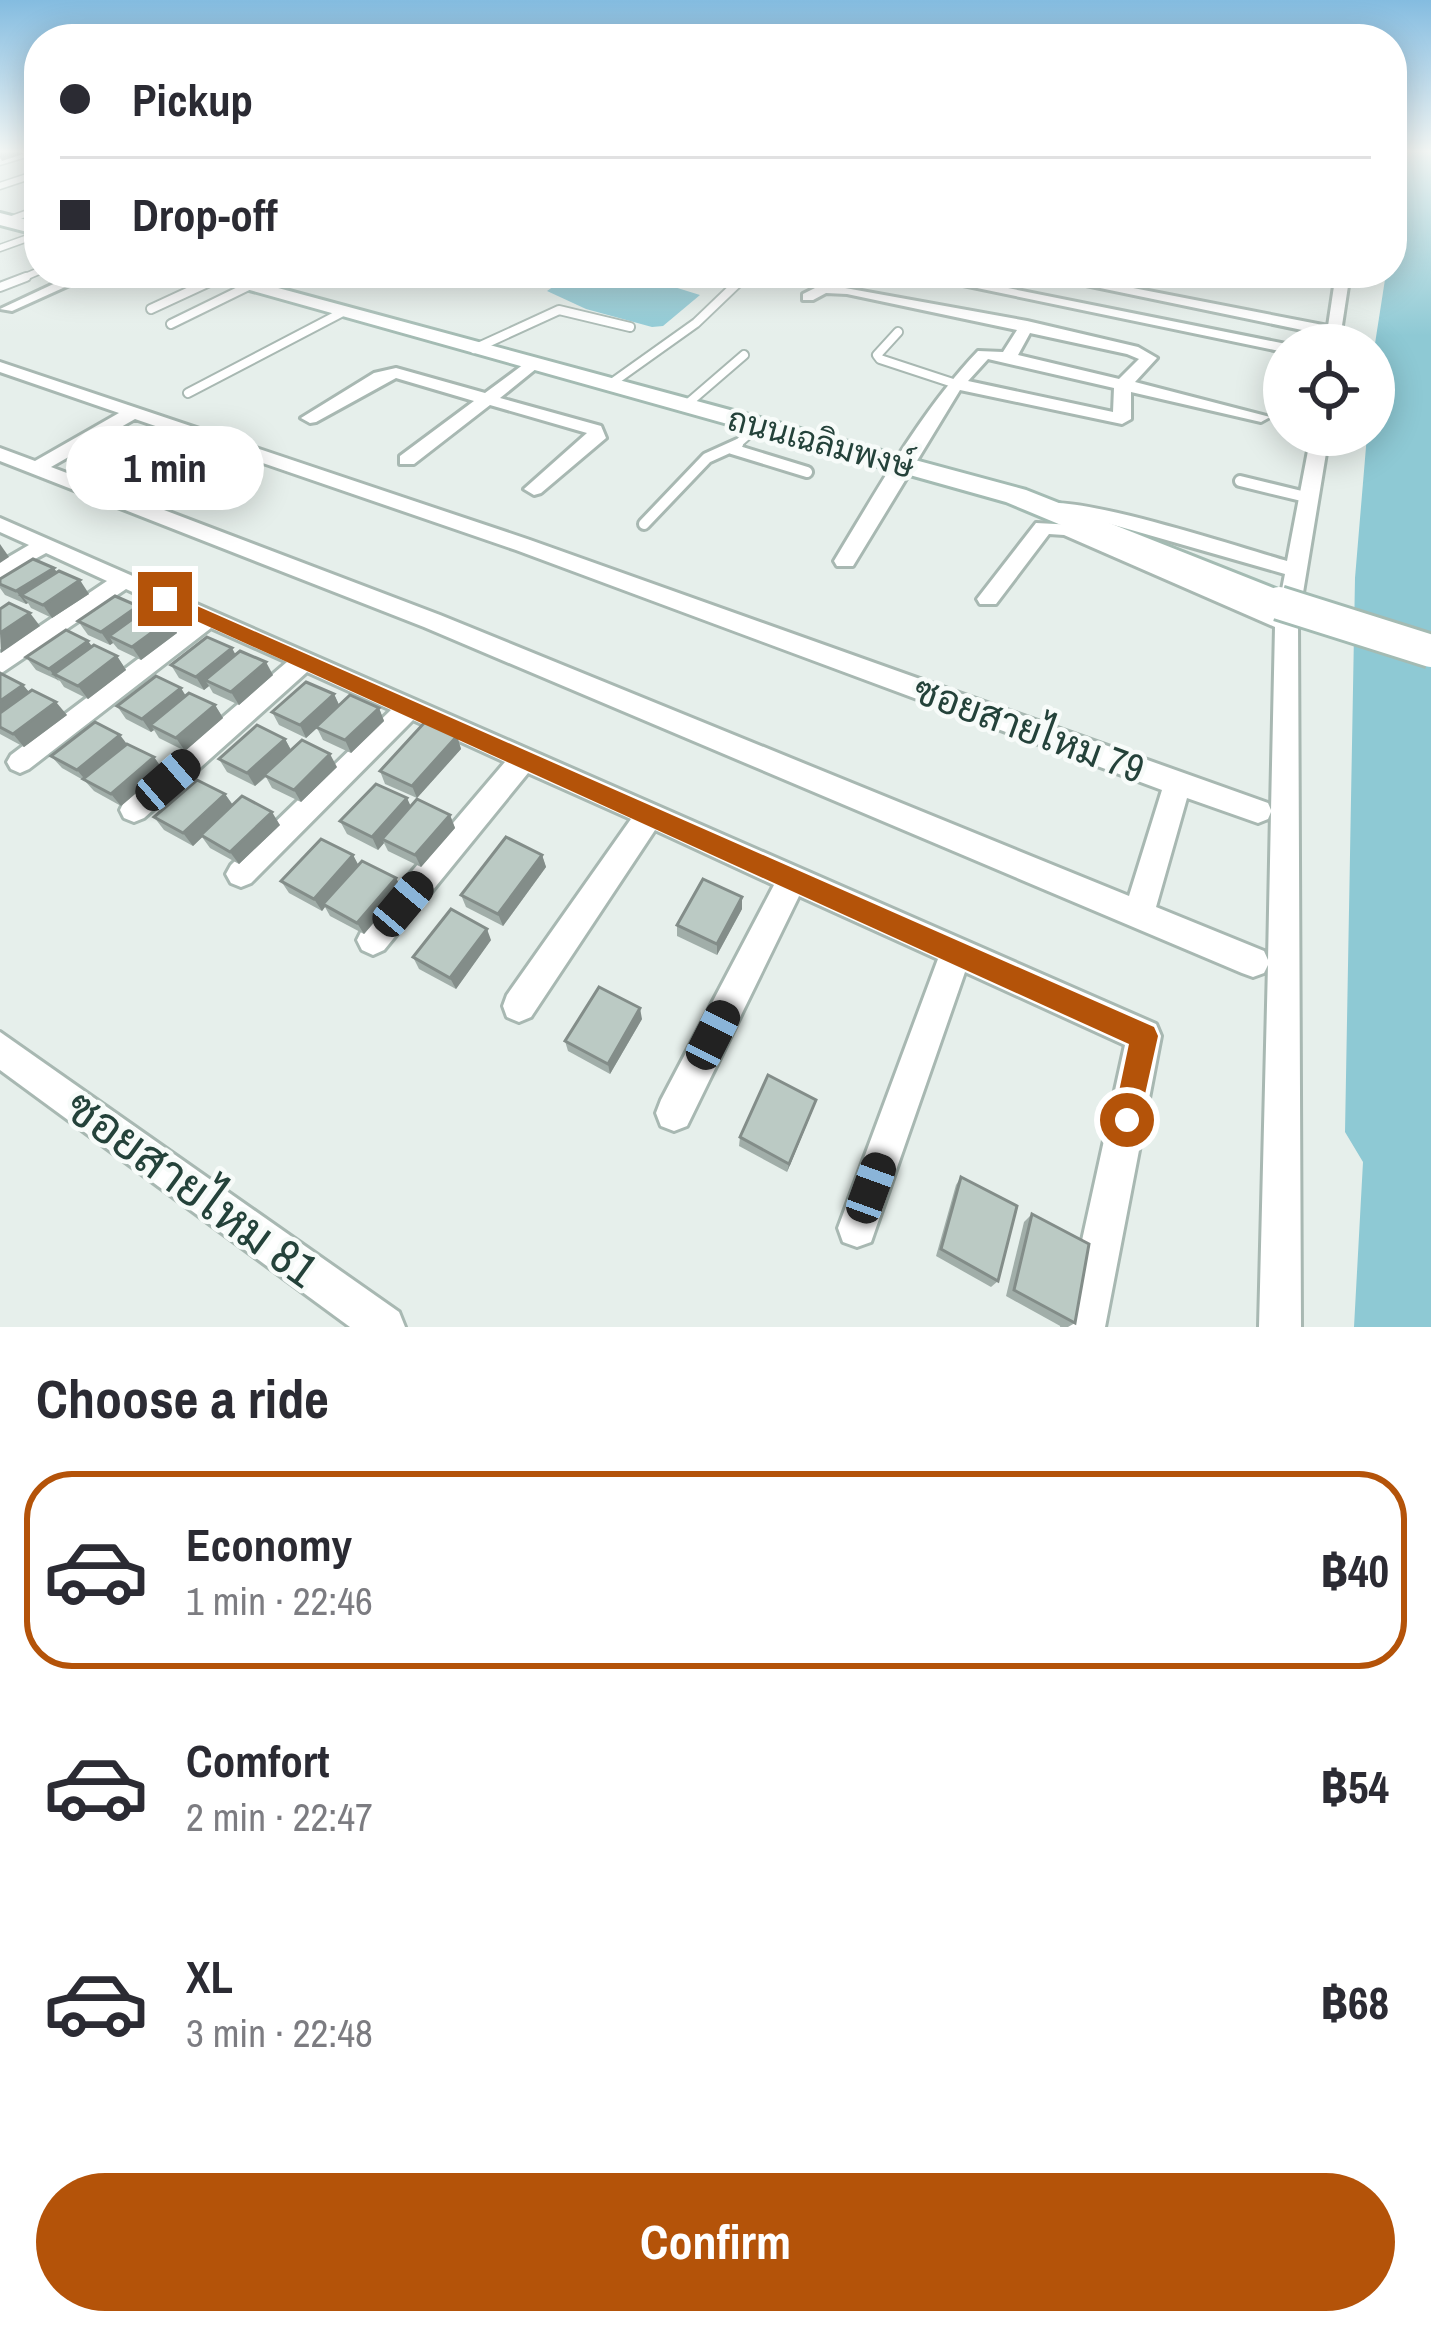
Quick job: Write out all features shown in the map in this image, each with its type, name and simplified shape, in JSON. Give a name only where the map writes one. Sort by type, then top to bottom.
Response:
[{"type":"main road","name":"ถนนเฉลิมพงษ์","points":[[254,288],[1027,501],[1283,613],[1431,651]]},
{"type":"street","points":[[8,308],[54,288]]},
{"type":"street","points":[[808,297],[834,288],[1027,326],[1149,358],[1123,385],[1124,415],[1114,420],[956,384]]},
{"type":"street","points":[[987,288],[1263,343]]},
{"type":"street","points":[[1122,288],[1275,324]]},
{"type":"street","points":[[1336,324],[1341,288]]},
{"type":"street","points":[[1008,358],[1027,326]]},
{"type":"street","points":[[845,561],[902,464],[956,384],[984,353],[1261,417]]},
{"type":"street","points":[[407,460],[534,364]]},
{"type":"street","name":"ซอยสายไหม 79","points":[[3,370],[523,545],[1177,784],[1139,914]]},
{"type":"street","points":[[310,418],[388,373],[492,398],[598,434],[534,489]]},
{"type":"street","points":[[36,468],[133,413]]},
{"type":"street","points":[[0,454],[432,621],[1253,962]]},
{"type":"street","points":[[1280,1327],[1283,613],[1317,456]]},
{"type":"street","points":[[1283,613],[1068,530],[1027,510],[1027,501],[1088,511],[1295,570]]},
{"type":"street","points":[[0,524],[1144,1036],[1084,1327]]},
{"type":"street","points":[[988,599],[1043,527],[1068,530]]},
{"type":"street","points":[[0,572],[45,544]]},
{"type":"street","points":[[0,665],[122,580]]},
{"type":"street","points":[[20,762],[208,618]]},
{"type":"street","points":[[134,810],[304,661]]},
{"type":"street","points":[[241,874],[410,707]]},
{"type":"street","points":[[374,940],[523,760]]},
{"type":"street","points":[[1177,784],[1258,811]]},
{"type":"street","points":[[519,1006],[649,816]]},
{"type":"street","points":[[674,1113],[792,880]]},
{"type":"street","points":[[856,1228],[956,950]]},
{"type":"street","name":"ซอยสายไหม 81","points":[[0,1049],[384,1327]]},
{"type":"lane","points":[[0,248],[24,225]]},
{"type":"lane","points":[[151,309],[187,288]]},
{"type":"lane","points":[[171,324],[243,288]]},
{"type":"lane","points":[[609,385],[696,323],[732,288]]},
{"type":"lane","points":[[474,350],[559,310],[630,327]]},
{"type":"lane","points":[[188,393],[341,313]]},
{"type":"lane","points":[[898,332],[877,355],[880,359],[956,384]]},
{"type":"lane","points":[[686,405],[744,355]]},
{"type":"lane","points":[[644,524],[707,458],[732,448],[758,426]]},
{"type":"lane","points":[[732,448],[807,472]]},
{"type":"lane","points":[[1240,481],[1311,499]]},
{"type":"water","points":[[1407,212],[1431,212],[1431,1327],[1354,1327],[1363,1162],[1345,1132],[1355,578],[1365,456],[1395,456],[1395,324],[1378,324],[1384,288],[1407,288]]},
{"type":"water","points":[[677,288],[700,295],[663,326],[652,327],[586,309],[547,291]]},
{"type":"building","points":[[33,559],[54,568],[16,591],[0,584],[0,579]]},
{"type":"building","points":[[59,571],[80,580],[43,605],[21,595]]},
{"type":"building","points":[[115,596],[138,606],[101,632],[78,621]]},
{"type":"building","points":[[9,603],[30,613],[0,633],[0,609]]},
{"type":"building","points":[[145,610],[169,620],[132,647],[109,636]]},
{"type":"building","points":[[66,630],[88,641],[49,669],[26,657]]},
{"type":"building","points":[[207,637],[232,648],[196,677],[171,665]]},
{"type":"building","points":[[94,645],[117,656],[78,686],[54,674]]},
{"type":"building","points":[[240,651],[266,662],[231,692],[205,680]]},
{"type":"building","points":[[0,673],[23,685],[0,701]]},
{"type":"building","points":[[156,676],[181,688],[142,719],[117,706]]},
{"type":"building","points":[[306,682],[334,694],[300,725],[272,712]]},
{"type":"building","points":[[32,690],[56,702],[13,734],[0,727],[0,713]]},
{"type":"building","points":[[189,693],[215,705],[176,738],[150,725]]},
{"type":"building","points":[[350,695],[379,708],[345,740],[316,727]]},
{"type":"building","points":[[95,722],[120,735],[77,770],[51,756]]},
{"type":"building","points":[[425,722],[457,736],[412,786],[380,771]]},
{"type":"building","points":[[257,725],[285,739],[247,773],[219,759]]},
{"type":"building","points":[[302,740],[330,754],[294,790],[264,775]]},
{"type":"building","points":[[127,744],[154,757],[111,794],[83,779]]},
{"type":"building","points":[[197,780],[225,794],[183,833],[154,817]]},
{"type":"building","points":[[376,784],[407,798],[372,837],[340,821]]},
{"type":"building","points":[[242,796],[272,812],[230,852],[201,835]]},
{"type":"building","points":[[417,799],[450,815],[415,855],[382,839]]},
{"type":"building","points":[[506,837],[542,855],[498,914],[461,895]]},
{"type":"building","points":[[321,839],[353,855],[314,899],[281,881]]},
{"type":"building","points":[[362,861],[396,878],[357,923],[323,904]]},
{"type":"building","points":[[703,879],[742,897],[717,944],[677,925]]},
{"type":"building","points":[[451,909],[487,929],[450,978],[413,957]]},
{"type":"building","points":[[599,987],[640,1008],[608,1064],[565,1041]]},
{"type":"building","points":[[768,1075],[816,1100],[789,1164],[740,1137]]},
{"type":"building","points":[[961,1177],[1017,1206],[998,1281],[941,1249]]},
{"type":"building","points":[[1032,1214],[1089,1244],[1075,1323],[1014,1290]]},
{"type":"route","points":[[165,599],[1144,1036],[1127,1120]]}]
